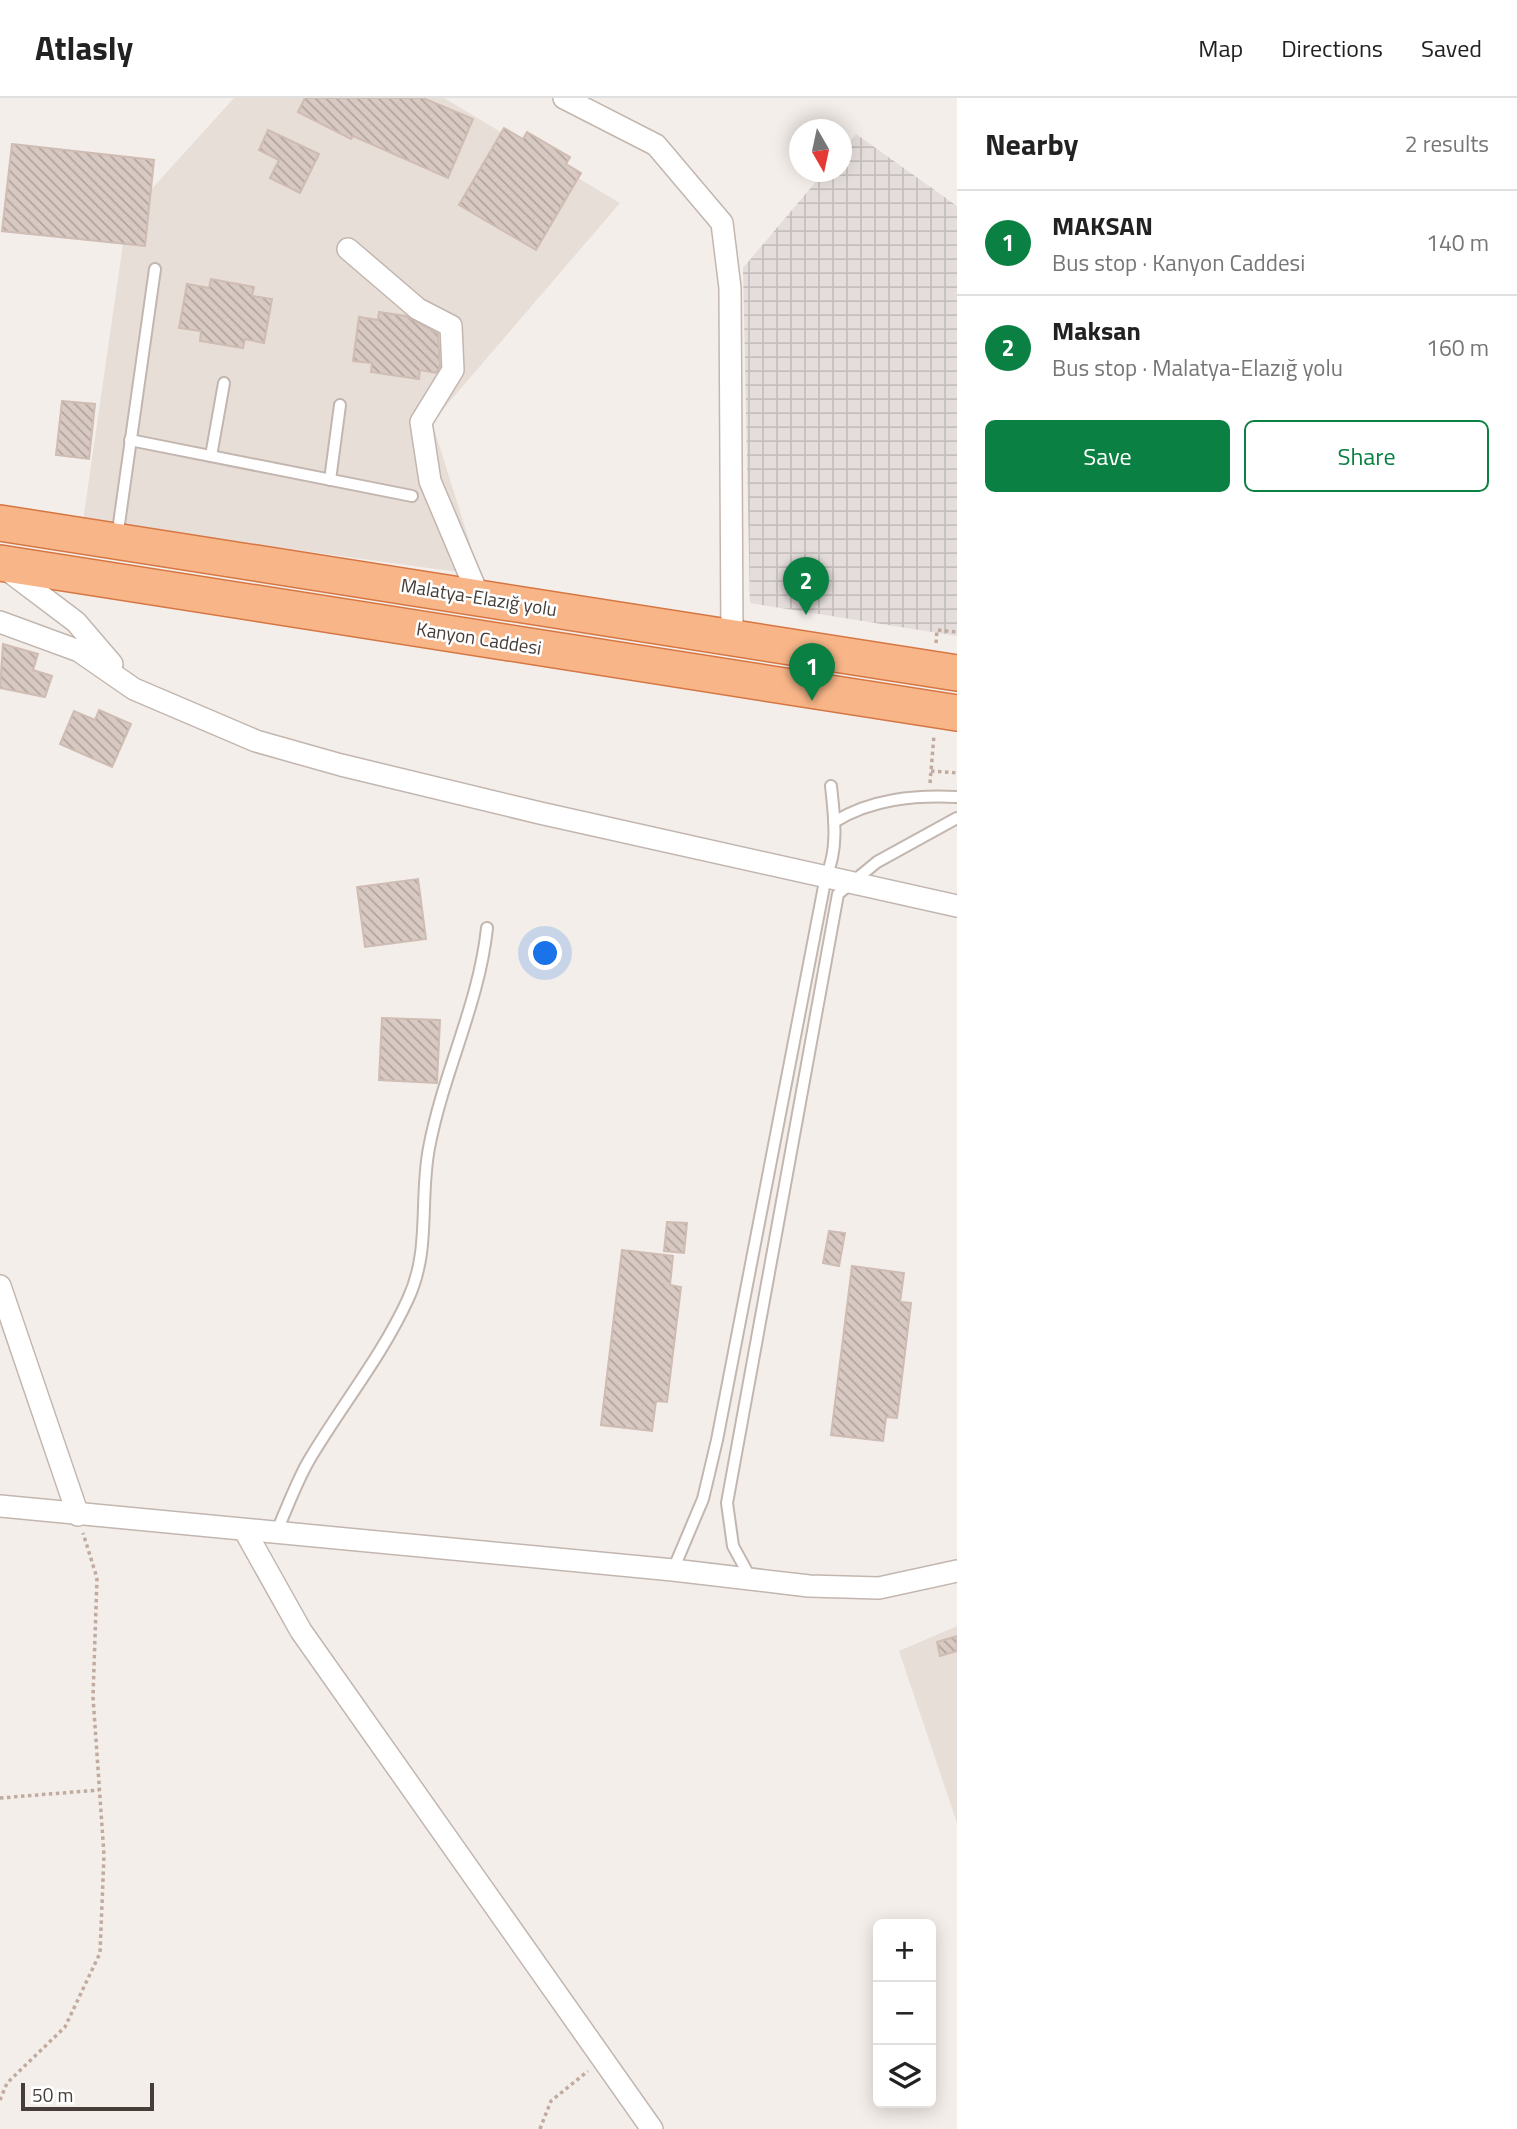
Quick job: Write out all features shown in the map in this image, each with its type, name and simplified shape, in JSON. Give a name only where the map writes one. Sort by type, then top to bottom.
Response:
[{"type":"highway","name":"Malatya-Elazığ yolu","points":[[0,523],[957,673]]},
{"type":"highway","name":"Kanyon Caddesi","points":[[0,563],[946,712]]},
{"type":"street","points":[[564,98],[656,145],[722,223],[730,288],[732,637]]},
{"type":"street","points":[[348,249],[418,309],[451,326],[453,370],[421,422],[430,481],[479,597]]},
{"type":"street","points":[[0,563],[76,622],[134,689]]},
{"type":"street","points":[[0,622],[79,651],[134,689],[256,741],[341,765],[957,906]]},
{"type":"street","points":[[0,1286],[78,1515]]},
{"type":"street","points":[[0,1506],[275,1535],[673,1570],[809,1586],[879,1588],[957,1571]]},
{"type":"street","points":[[244,1531],[301,1631],[652,2129]]},
{"type":"lane","points":[[117,541],[155,269]]},
{"type":"lane","points":[[211,456],[224,383]]},
{"type":"lane","points":[[330,480],[340,405]]},
{"type":"lane","points":[[130,440],[412,496]]},
{"type":"lane","points":[[673,1570],[703,1499],[717,1440],[826,876],[830,867],[834,822],[831,786]]},
{"type":"lane","points":[[834,822],[870,804],[929,796],[957,797]]},
{"type":"lane","points":[[751,1579],[733,1546],[727,1503],[838,894],[877,862],[957,818]]},
{"type":"lane","points":[[275,1535],[307,1463],[367,1373],[416,1279],[422,1258],[429,1149],[461,1029],[481,975],[487,928]]},
{"type":"path","points":[[937,631],[957,632]]},
{"type":"path","points":[[929,796],[931,771],[946,712]]},
{"type":"path","points":[[931,771],[957,773]]},
{"type":"path","points":[[0,2100],[7,2083],[65,2027],[100,1953],[104,1854],[93,1697],[97,1578],[78,1515]]},
{"type":"path","points":[[0,1798],[99,1790]]},
{"type":"path","points":[[540,2129],[551,2101],[602,2057]]},
{"type":"shaded area","points":[[234,98],[444,98],[620,203],[432,422],[480,575],[83,521],[127,216]]},
{"type":"shaded area","points":[[856,134],[957,206],[957,636],[750,603],[743,268],[816,182],[852,182],[852,139]]},
{"type":"shaded area","points":[[957,1626],[957,1823],[899,1651]]},
{"type":"building","points":[[305,98],[423,98],[473,119],[448,178],[353,136],[351,139],[298,112]]},
{"type":"building","points":[[504,128],[523,139],[527,132],[570,157],[566,164],[581,173],[536,250],[459,205]]},
{"type":"building","points":[[268,130],[319,154],[300,193],[270,178],[279,160],[259,150]]},
{"type":"building","points":[[12,144],[154,160],[145,246],[2,231]]},
{"type":"building","points":[[211,279],[254,287],[252,296],[272,299],[264,343],[245,339],[243,348],[200,341],[201,331],[179,328],[187,284],[209,288]]},
{"type":"building","points":[[379,312],[406,316],[438,334],[440,367],[436,373],[420,370],[419,379],[371,372],[372,363],[353,361],[359,317],[378,320]]},
{"type":"building","points":[[62,401],[95,404],[89,459],[56,455]]},
{"type":"building","points":[[3,644],[38,654],[33,670],[52,676],[45,697],[0,688]]},
{"type":"building","points":[[99,710],[131,724],[112,767],[60,744],[74,711],[95,720]]},
{"type":"building","points":[[418,879],[426,939],[365,947],[357,887]]},
{"type":"building","points":[[382,1018],[440,1020],[437,1083],[379,1080]]},
{"type":"building","points":[[667,1222],[687,1223],[684,1253],[664,1251]]},
{"type":"building","points":[[829,1231],[845,1233],[839,1266],[823,1263]]},
{"type":"building","points":[[622,1250],[673,1256],[670,1285],[681,1287],[667,1402],[656,1401],[652,1431],[601,1425]]},
{"type":"building","points":[[852,1266],[904,1273],[900,1302],[911,1303],[897,1418],[886,1417],[883,1441],[831,1435]]},
{"type":"building","points":[[957,1636],[957,1651],[940,1656],[937,1642]]},
{"type":"place","name":"Maksan","points":[[806,615]]},
{"type":"place","name":"MAKSAN","points":[[812,701]]}]
